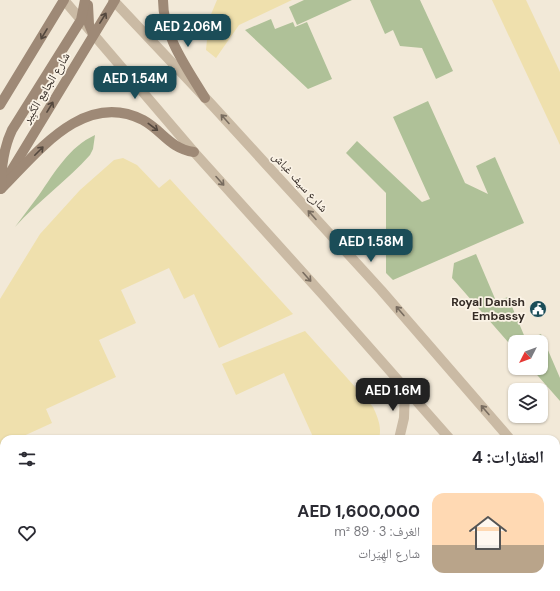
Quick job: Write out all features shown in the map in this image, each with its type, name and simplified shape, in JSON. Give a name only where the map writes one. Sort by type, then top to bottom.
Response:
[{"type":"main road","points":[[0,105],[64,0]]},
{"type":"main road","points":[[0,189],[6,141],[80,20],[85,0]]},
{"type":"main road","points":[[89,0],[89,24],[93,34]]},
{"type":"main road","name":"شارع الجامِع الكَبِير","points":[[0,189],[114,0]]},
{"type":"main road","points":[[163,0],[165,17],[173,42],[205,98]]},
{"type":"main road","points":[[0,189],[62,130],[74,122],[88,116],[102,113],[123,114],[143,120],[172,144],[186,151],[194,152]]},
{"type":"street","points":[[64,0],[194,152],[324,295],[404,389],[446,435]]},
{"type":"street","name":"شارع سيف غباش","points":[[114,0],[381,290],[507,435]]},
{"type":"street","points":[[400,435],[404,418],[404,389]]},
{"type":"green space","points":[[304,0],[352,0],[297,25],[289,7]]},
{"type":"green space","points":[[370,0],[420,0],[453,71],[436,79],[422,48],[400,46],[393,30],[385,34]]},
{"type":"green space","points":[[271,19],[275,29],[293,22],[295,27],[307,22],[332,79],[308,89],[245,30]]},
{"type":"green space","points":[[428,101],[465,183],[488,194],[476,166],[495,157],[524,223],[393,280],[386,273],[386,193],[346,153],[357,141],[422,202],[430,199],[393,117]]},
{"type":"green space","points":[[95,135],[93,149],[90,155],[72,174],[33,208],[15,227],[63,161],[78,146]]},
{"type":"green space","points":[[476,254],[496,301],[508,297],[524,335],[508,335],[508,342],[452,278],[454,263]]},
{"type":"green space","points":[[548,350],[560,378],[560,401],[548,387],[548,383],[544,383],[537,375],[548,375]]},
{"type":"sand","points":[[217,0],[292,0],[239,25],[216,58],[206,50],[209,19]]},
{"type":"sand","points":[[492,0],[526,0],[560,72],[560,145]]},
{"type":"sand","points":[[123,158],[137,165],[159,188],[170,179],[293,314],[219,348],[194,294],[184,299],[169,268],[121,290],[136,323],[99,340],[116,377],[46,409],[52,423],[26,435],[0,435],[0,299],[40,234],[80,190],[114,160]]},
{"type":"sand","points":[[305,331],[373,407],[380,427],[380,435],[312,435],[284,373],[236,395],[222,364]]},
{"type":"place","name":"Royal Danish Embassy","points":[[538,309]]}]
